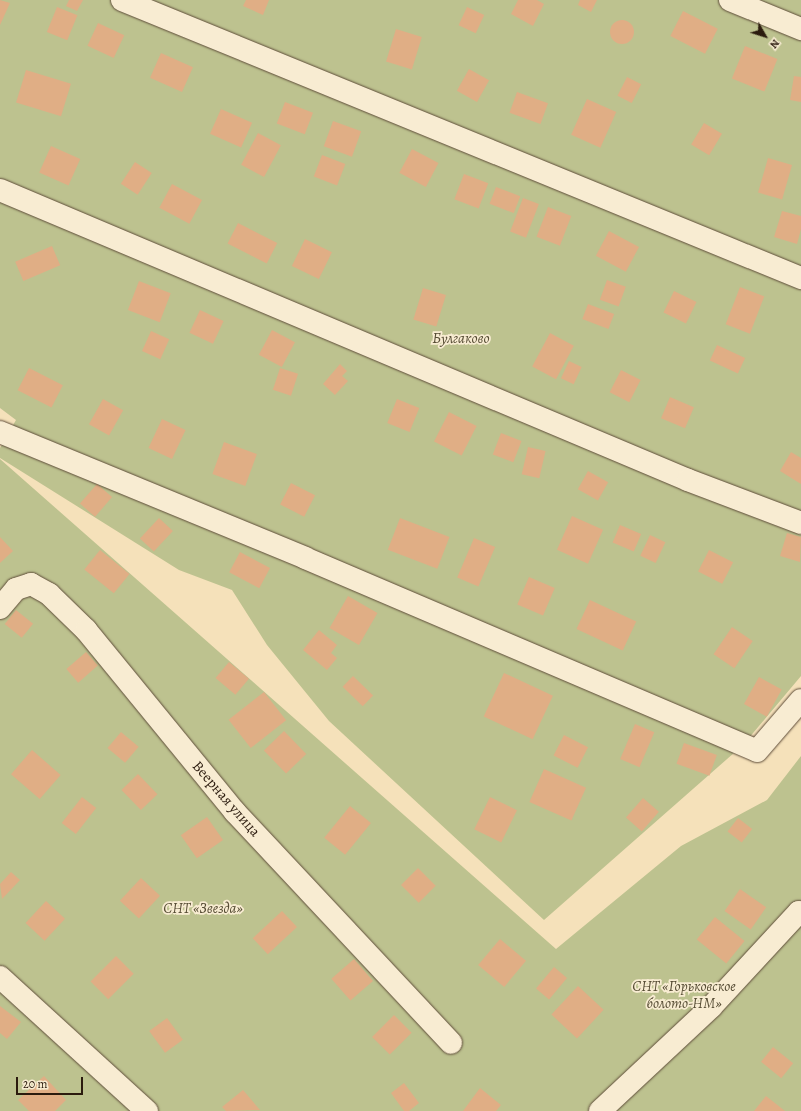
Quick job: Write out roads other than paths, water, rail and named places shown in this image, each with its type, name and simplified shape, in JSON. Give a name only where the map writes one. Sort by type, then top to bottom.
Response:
[{"type":"street","points":[[122,0],[801,278]]},
{"type":"street","points":[[730,0],[801,29]]},
{"type":"street","points":[[0,190],[681,477],[801,523]]},
{"type":"street","points":[[0,432],[312,561],[757,751],[801,700]]},
{"type":"street","name":"Веерная улица","points":[[0,608],[16,589],[31,584],[49,594],[60,604],[86,630],[235,812],[451,1042]]},
{"type":"street","points":[[600,1111],[710,1007],[799,912],[801,913]]},
{"type":"street","points":[[0,977],[147,1111]]},
{"type":"park label","name":"Булгаково","points":[[461,339]]},
{"type":"park label","name":"СНТ «Звезда»","points":[[203,909]]},
{"type":"park label","name":"СНТ «Горьковское болото-НМ»","points":[[684,994]]}]
